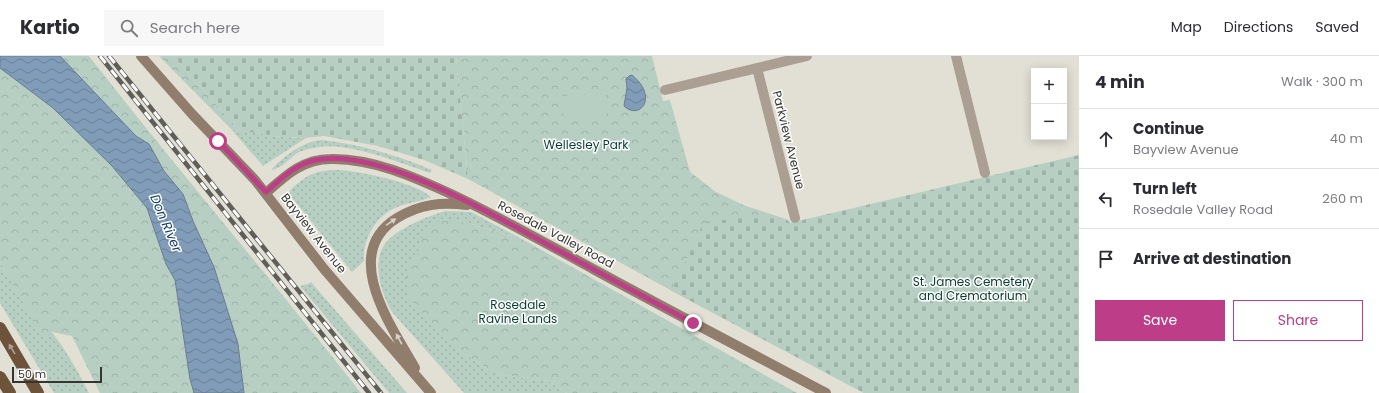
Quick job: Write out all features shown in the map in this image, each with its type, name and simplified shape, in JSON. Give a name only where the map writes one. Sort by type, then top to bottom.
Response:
[{"type":"highway","points":[[0,328],[38,393]]},
{"type":"highway","points":[[0,377],[10,393]]},
{"type":"street","name":"Bayview Avenue","points":[[141,56],[192,114],[266,192],[324,269],[428,389]]},
{"type":"street","points":[[665,90],[807,56]]},
{"type":"street","points":[[956,56],[985,173]]},
{"type":"street","name":"Parkview Avenue","points":[[758,68],[796,218]]},
{"type":"street","name":"Rosedale Valley Road","points":[[266,192],[290,171],[302,164],[316,160],[351,160],[387,168],[478,206],[693,323],[826,393]]},
{"type":"street","points":[[428,389],[378,301],[372,278],[371,259],[375,241],[386,225],[410,210],[429,204],[478,206]]},
{"type":"green space","points":[[0,56],[89,56],[361,393],[100,393],[72,336],[52,332],[42,337],[0,262]]},
{"type":"green space","points":[[159,56],[173,56],[233,123],[242,131],[231,129]]},
{"type":"green space","points":[[173,56],[456,56],[468,179],[424,160],[378,146],[324,136],[306,138],[282,137],[242,131],[233,123]]},
{"type":"green space","name":"Wellesley Park","points":[[456,56],[652,56],[663,101],[670,100],[690,172],[716,192],[746,206],[789,220],[790,223],[886,201],[864,393],[672,291],[468,179]]},
{"type":"green space","points":[[606,94],[607,116],[563,118],[562,96]]},
{"type":"green space","points":[[231,129],[282,137],[306,138],[263,166]]},
{"type":"green space","points":[[321,140],[350,144],[378,151],[432,170],[430,173],[372,154],[341,147],[326,146],[301,151],[295,154],[279,168],[271,170],[294,150],[314,141]]},
{"type":"green space","name":"St. James Cemetery and Crematorium","points":[[1079,155],[1079,393],[864,393],[672,291],[704,222],[750,217],[775,217],[784,219],[790,223]]},
{"type":"green space","points":[[328,170],[340,170],[374,175],[401,182],[431,197],[397,207],[380,218],[371,231],[365,245],[364,261],[352,272],[289,194],[293,187],[312,174]]},
{"type":"green space","points":[[445,211],[471,212],[522,239],[460,221],[455,348],[496,374],[549,381],[567,393],[464,393],[392,312],[384,296],[379,276],[379,256],[383,248],[388,240],[401,230],[423,219]]},
{"type":"green space","name":"Rosedale Ravine Lands","points":[[439,221],[460,221],[522,239],[797,393],[567,393],[549,381],[496,374],[455,348],[408,297],[407,271],[423,236]]},
{"type":"green space","points":[[0,262],[17,289],[62,346],[89,393],[54,393],[0,303]]},
{"type":"green space","points":[[311,282],[407,393],[389,393],[300,286]]},
{"type":"water","name":"Don River","points":[[0,56],[60,56],[136,136],[149,144],[164,171],[183,194],[193,221],[214,267],[238,344],[244,393],[194,393],[190,379],[175,280],[166,264],[147,208],[112,166],[53,108],[0,68]]},
{"type":"water","points":[[632,75],[640,83],[646,98],[641,109],[636,111],[630,110],[624,106],[627,88],[626,79]]},
{"type":"railway","points":[[100,56],[369,393]]},
{"type":"railway","points":[[109,56],[381,393]]},
{"type":"route","points":[[218,141],[266,192],[290,171],[302,164],[316,160],[351,160],[406,174],[478,206],[693,323]]}]
